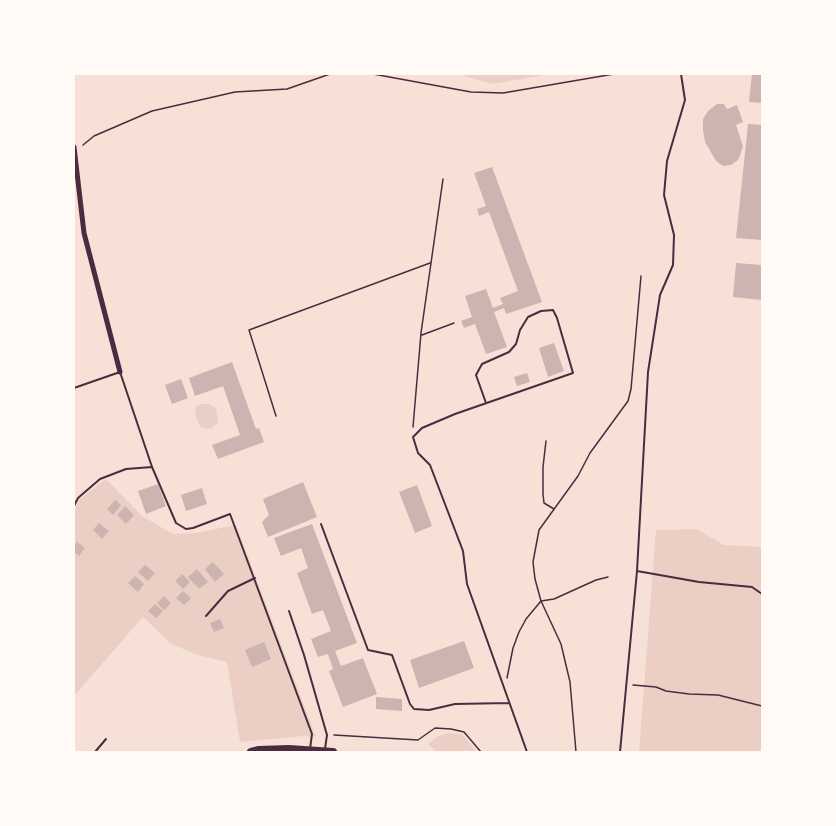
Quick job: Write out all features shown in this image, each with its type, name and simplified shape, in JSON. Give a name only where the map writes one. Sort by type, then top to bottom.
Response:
[{"type":"main road","points":[[251,753],[259,750],[310,749],[329,752]]},
{"type":"street","points":[[74,149],[84,233],[120,372]]},
{"type":"lane","points":[[620,753],[637,571],[648,372],[660,295],[673,265],[674,235],[664,195],[666,161],[685,100],[681,74]]},
{"type":"lane","points":[[486,403],[476,375],[482,364],[509,352],[516,344],[520,330],[528,317],[541,311],[553,310],[573,373],[422,428],[412,437],[418,453],[430,465],[463,551],[467,584],[526,753]]},
{"type":"lane","points":[[74,388],[120,372],[152,467],[176,523],[180,527],[193,528],[230,514],[312,734],[310,749]]},
{"type":"lane","points":[[74,506],[78,498],[100,479],[126,469],[152,467]]},
{"type":"lane","points":[[321,524],[368,650],[392,655],[410,704],[414,709],[429,710],[455,704],[509,703]]},
{"type":"lane","points":[[637,571],[699,582],[752,587],[762,594]]},
{"type":"lane","points":[[206,616],[228,591],[255,578]]},
{"type":"lane","points":[[289,611],[327,735],[329,752]]},
{"type":"lane","points":[[95,753],[106,739]]},
{"type":"path","points":[[74,149],[94,136],[152,111],[235,92],[287,89],[330,74]]},
{"type":"path","points":[[373,74],[471,92],[503,93],[614,74]]},
{"type":"path","points":[[412,437],[421,336],[443,179]]},
{"type":"path","points":[[276,416],[249,330],[430,263]]},
{"type":"path","points":[[576,753],[570,682],[561,644],[535,579],[533,562],[539,530],[555,510],[578,476],[590,453],[628,401],[641,276]]},
{"type":"path","points":[[421,336],[454,323]]},
{"type":"path","points":[[546,441],[543,466],[544,503],[555,510]]},
{"type":"path","points":[[505,691],[513,648],[519,632],[526,619],[542,601],[554,599],[608,577]]},
{"type":"path","points":[[627,684],[688,694],[718,696],[762,706]]},
{"type":"path","points":[[327,735],[418,740],[435,728],[451,729],[464,732],[481,753]]},
{"type":"shaded area","points":[[457,74],[551,74],[493,84]]},
{"type":"shaded area","points":[[209,404],[216,408],[218,423],[212,428],[206,429],[200,426],[196,418],[195,407]]},
{"type":"shaded area","points":[[106,479],[142,516],[173,534],[195,533],[236,525],[316,737],[240,742],[227,662],[197,655],[170,643],[143,617],[74,696],[74,510],[80,499]]},
{"type":"shaded area","points":[[696,529],[724,545],[762,547],[762,752],[639,752],[656,530]]},
{"type":"shaded area","points":[[448,733],[462,734],[477,752],[437,752],[428,744],[436,737]]},
{"type":"building","points":[[752,74],[762,74],[762,103],[749,102]]},
{"type":"building","points":[[717,104],[724,104],[727,109],[737,105],[743,122],[736,125],[743,146],[738,160],[731,165],[723,166],[716,161],[705,142],[703,119],[708,111]]},
{"type":"building","points":[[748,124],[762,125],[762,240],[736,238]]},
{"type":"building","points":[[492,167],[542,302],[506,314],[504,308],[494,312],[507,347],[486,354],[475,324],[464,328],[461,321],[472,317],[465,296],[486,289],[493,308],[503,304],[500,298],[518,291],[489,212],[479,216],[477,209],[486,206],[474,173]]},
{"type":"building","points":[[736,263],[762,265],[762,300],[733,297]]},
{"type":"building","points":[[554,343],[564,371],[548,377],[539,348]]},
{"type":"building","points":[[232,362],[256,429],[259,428],[264,442],[218,459],[212,445],[240,435],[223,386],[195,396],[189,378]]},
{"type":"building","points":[[527,373],[530,382],[517,386],[514,377]]},
{"type":"building","points":[[181,379],[188,398],[172,404],[165,385]]},
{"type":"building","points":[[303,482],[317,517],[268,537],[262,522],[269,515],[263,499]]},
{"type":"building","points":[[158,484],[166,506],[146,514],[138,491]]},
{"type":"building","points":[[417,485],[432,526],[415,533],[399,492]]},
{"type":"building","points":[[202,488],[207,504],[186,511],[181,495]]},
{"type":"building","points":[[115,500],[121,505],[113,515],[107,509]]},
{"type":"building","points":[[125,506],[134,515],[126,524],[117,515]]},
{"type":"building","points":[[99,523],[109,531],[102,539],[93,530]]},
{"type":"building","points":[[312,524],[357,643],[335,651],[341,666],[363,658],[377,694],[343,707],[329,671],[333,669],[328,654],[318,657],[311,639],[331,631],[323,610],[312,614],[297,573],[308,568],[301,548],[281,556],[274,538]]},
{"type":"building","points":[[77,542],[85,548],[79,556],[74,552]]},
{"type":"building","points":[[213,562],[224,574],[215,582],[205,569]]},
{"type":"building","points":[[145,565],[155,573],[148,581],[138,572]]},
{"type":"building","points":[[197,569],[208,582],[199,589],[188,577]]},
{"type":"building","points":[[182,574],[190,582],[183,589],[175,581]]},
{"type":"building","points":[[135,576],[144,584],[138,592],[128,583]]},
{"type":"building","points":[[183,591],[191,598],[184,605],[176,598]]},
{"type":"building","points":[[164,596],[171,603],[164,610],[157,603]]},
{"type":"building","points":[[155,604],[163,611],[156,618],[148,611]]},
{"type":"building","points":[[220,619],[224,628],[214,632],[210,623]]},
{"type":"building","points":[[464,641],[474,668],[419,688],[410,660]]},
{"type":"building","points":[[264,642],[271,659],[252,667],[245,650]]},
{"type":"building","points":[[376,697],[402,699],[402,711],[376,709]]}]
